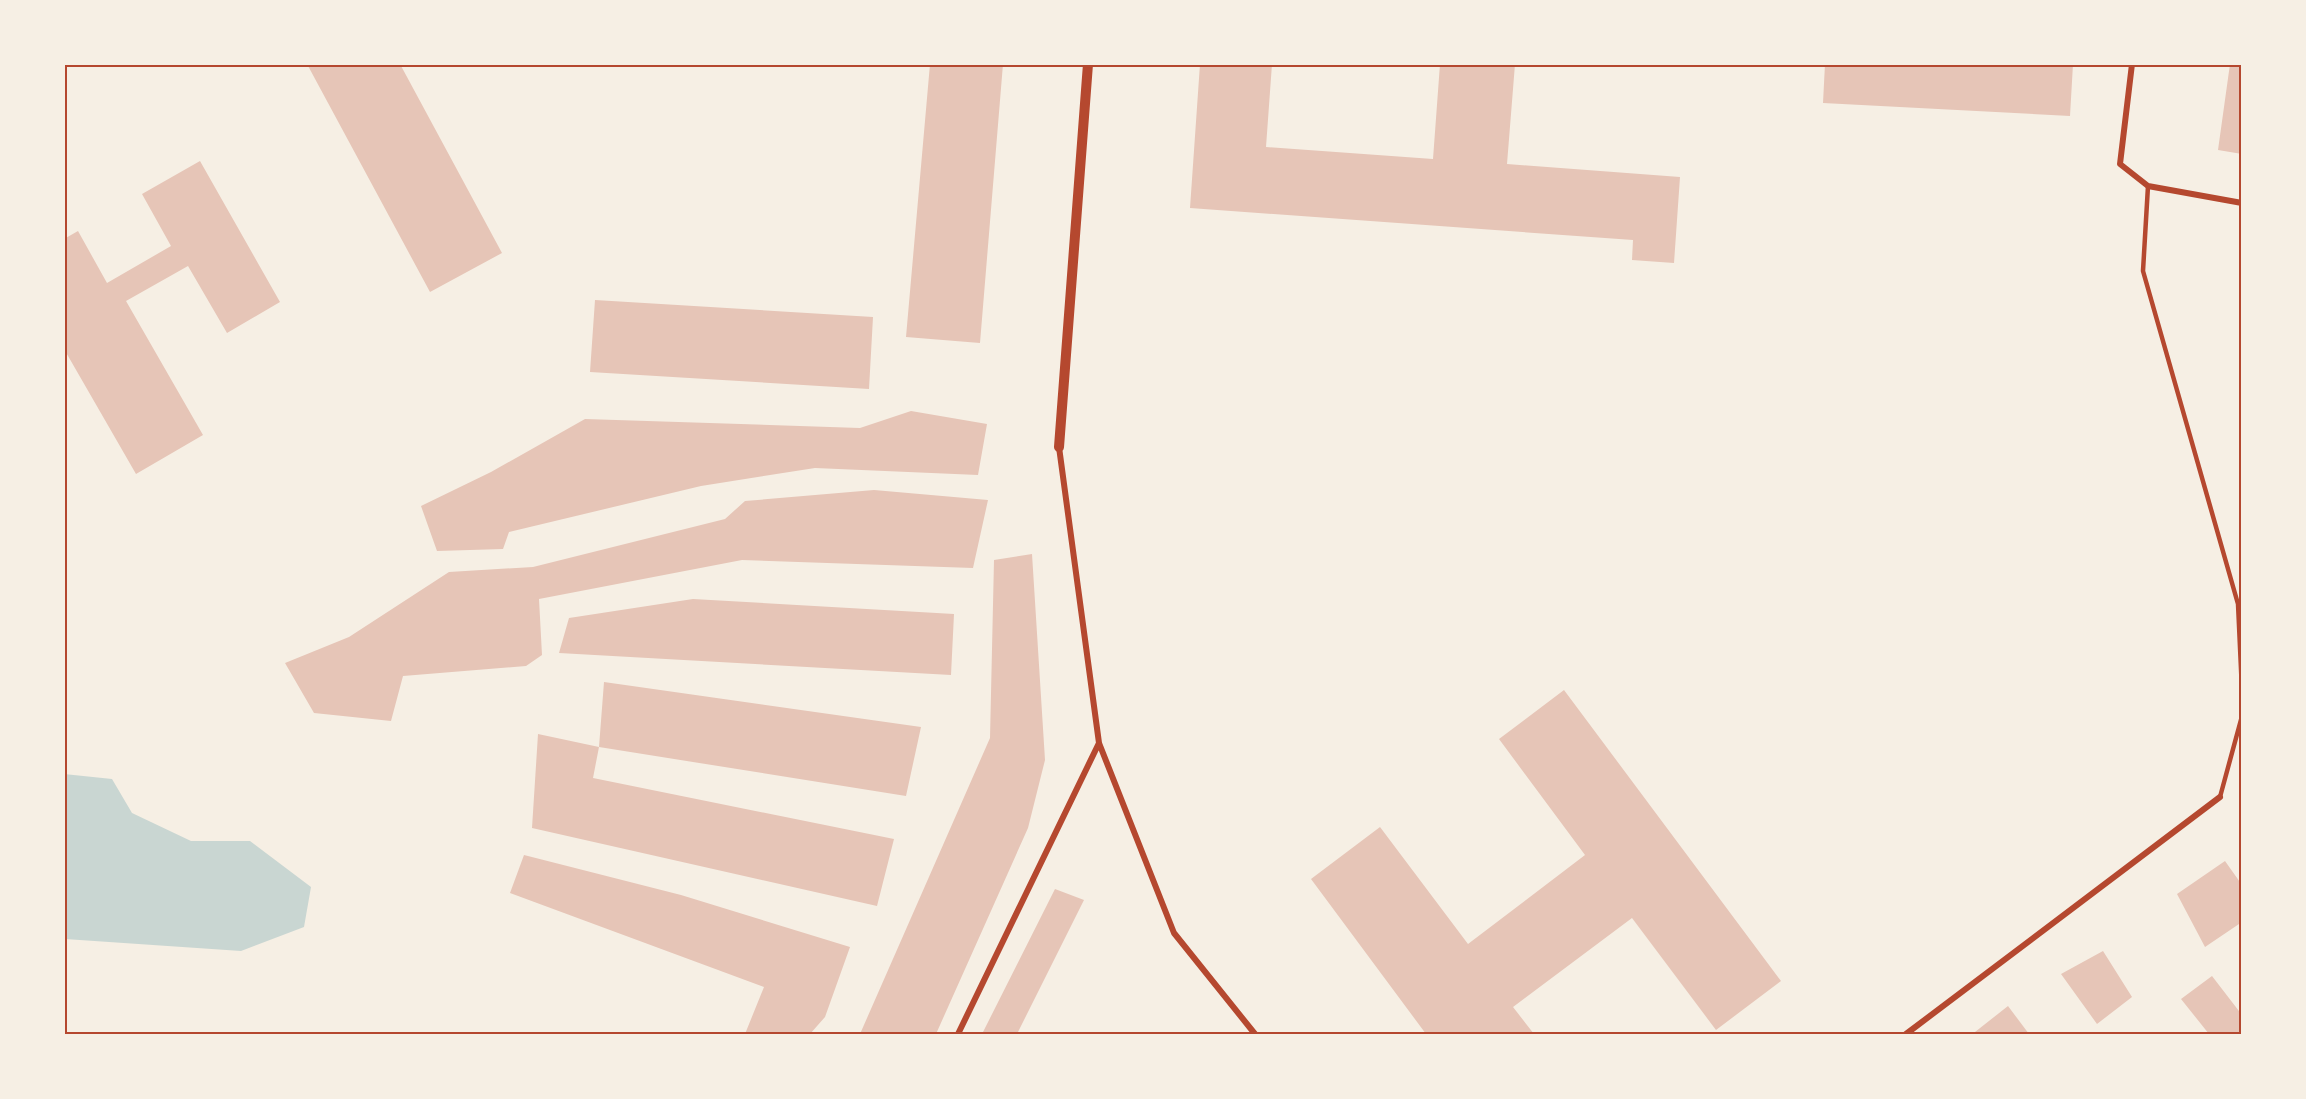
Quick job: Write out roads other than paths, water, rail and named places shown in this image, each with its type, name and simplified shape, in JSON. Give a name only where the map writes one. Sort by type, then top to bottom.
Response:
[{"type":"street","points":[[1088,64],[1059,447],[1099,743],[1174,933],[1255,1035]]},
{"type":"street","points":[[2132,64],[2120,164],[2148,186],[2241,203]]},
{"type":"street","points":[[958,1035],[1099,743]]},
{"type":"street","points":[[1906,1035],[2220,797]]},
{"type":"lane","points":[[2148,186],[2143,271],[2238,604],[2241,691]]},
{"type":"lane","points":[[2234,591],[2241,593]]},
{"type":"lane","points":[[2220,797],[2241,716]]}]
